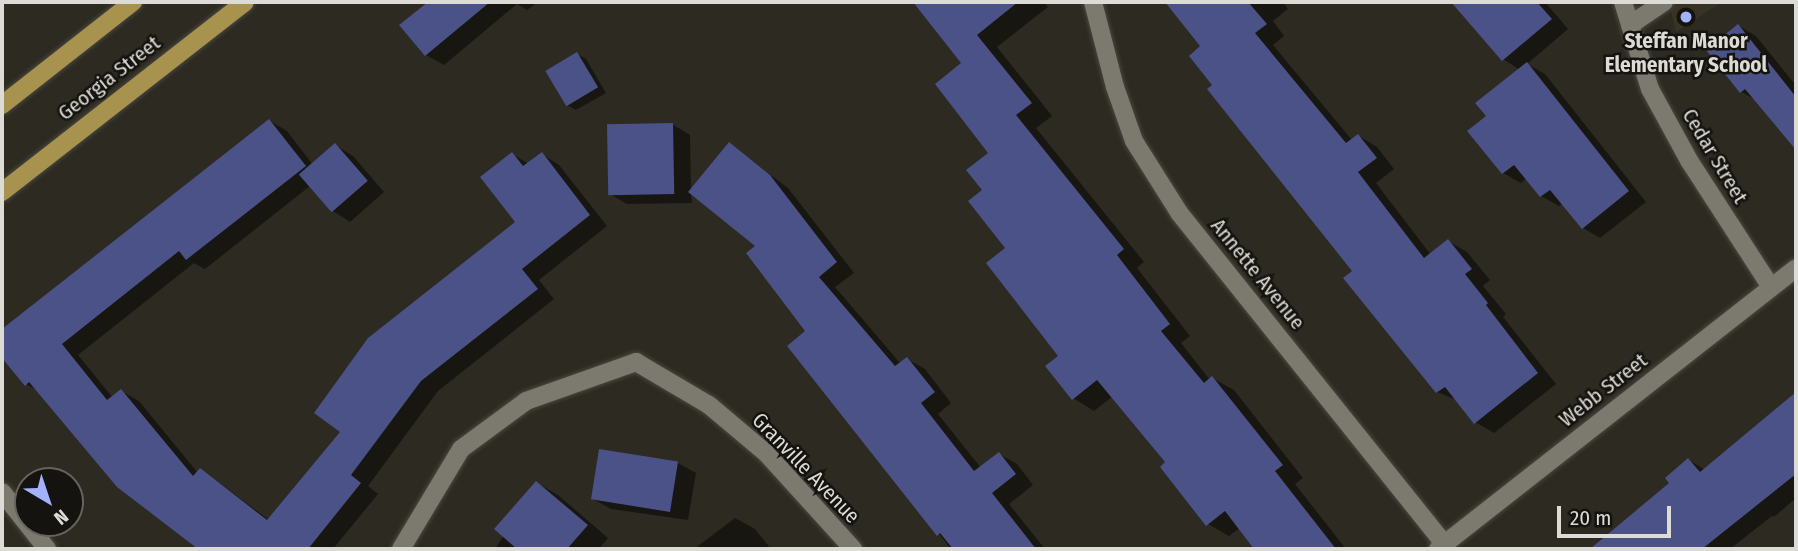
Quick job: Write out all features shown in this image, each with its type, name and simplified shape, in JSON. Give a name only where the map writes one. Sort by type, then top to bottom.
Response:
[{"type":"main road","points":[[2,104],[133,2]]},
{"type":"main road","name":"Georgia Street","points":[[2,192],[244,2]]},
{"type":"street","name":"Annette Avenue","points":[[1093,2],[1115,87],[1134,141],[1180,214],[1441,547]]},
{"type":"street","name":"Cedar Street","points":[[1623,2],[1650,89],[1690,162],[1771,287]]},
{"type":"street","points":[[1630,25],[1664,2]]},
{"type":"street","name":"Webb Street","points":[[1441,547],[1796,268]]},
{"type":"street","name":"Granville Avenue","points":[[401,549],[461,449],[526,401],[636,362],[709,405],[766,453],[853,549]]},
{"type":"street","points":[[2,492],[47,549]]},
{"type":"shaded area","name":"Steffan Manor Elementary School","points":[[1669,2],[1722,2],[1676,32]]},
{"type":"building","points":[[428,2],[490,2],[425,56],[399,25]]},
{"type":"building","points":[[913,2],[1018,2],[977,35],[1032,103],[1016,115],[1124,249],[1117,255],[1170,324],[1161,331],[1204,383],[1212,376],[1283,465],[1275,471],[1336,549],[1254,549],[1225,511],[1206,526],[1160,467],[1165,462],[1097,380],[1072,400],[1045,366],[1058,356],[986,263],[1005,248],[968,201],[982,190],[966,170],[988,153],[935,84],[961,63]]},
{"type":"building","points":[[1165,2],[1248,2],[1267,24],[1255,33],[1346,143],[1358,134],[1377,158],[1358,172],[1424,258],[1448,239],[1472,269],[1465,274],[1538,373],[1474,424],[1445,387],[1436,393],[1343,278],[1352,271],[1207,89],[1212,85],[1189,56],[1200,46]]},
{"type":"building","points":[[1451,2],[1537,2],[1552,19],[1502,61]]},
{"type":"building","points":[[1738,24],[1796,97],[1796,150],[1745,89],[1740,93],[1706,50]]},
{"type":"building","points":[[577,52],[598,87],[566,106],[545,71]]},
{"type":"building","points":[[1527,62],[1629,191],[1582,229],[1550,190],[1540,197],[1514,165],[1502,174],[1467,131],[1486,116],[1475,103]]},
{"type":"building","points":[[269,119],[306,166],[186,260],[179,251],[62,344],[107,400],[121,389],[193,476],[200,468],[267,520],[340,432],[314,413],[368,338],[515,222],[480,177],[512,152],[523,166],[542,152],[590,215],[522,269],[538,289],[421,381],[351,475],[361,483],[308,549],[198,549],[117,487],[29,382],[25,386],[2,358],[2,329]]},
{"type":"building","points":[[673,123],[674,194],[608,195],[607,124]]},
{"type":"building","points":[[729,142],[770,175],[837,262],[819,277],[895,366],[907,357],[935,392],[921,403],[974,471],[999,452],[1016,474],[992,493],[1036,549],[953,549],[940,533],[937,536],[787,346],[805,331],[746,253],[755,246],[688,192]]},
{"type":"building","points":[[335,143],[368,181],[332,212],[299,174]]},
{"type":"building","points":[[1796,392],[1796,474],[1702,549],[1590,549],[1669,483],[1665,478],[1688,458],[1700,472]]},
{"type":"building","points":[[599,449],[678,462],[670,512],[591,499]]},
{"type":"building","points":[[536,481],[588,525],[567,549],[517,549],[494,529]]},
{"type":"place","name":"Steffan Manor Elementary School","points":[[1686,17]]}]
